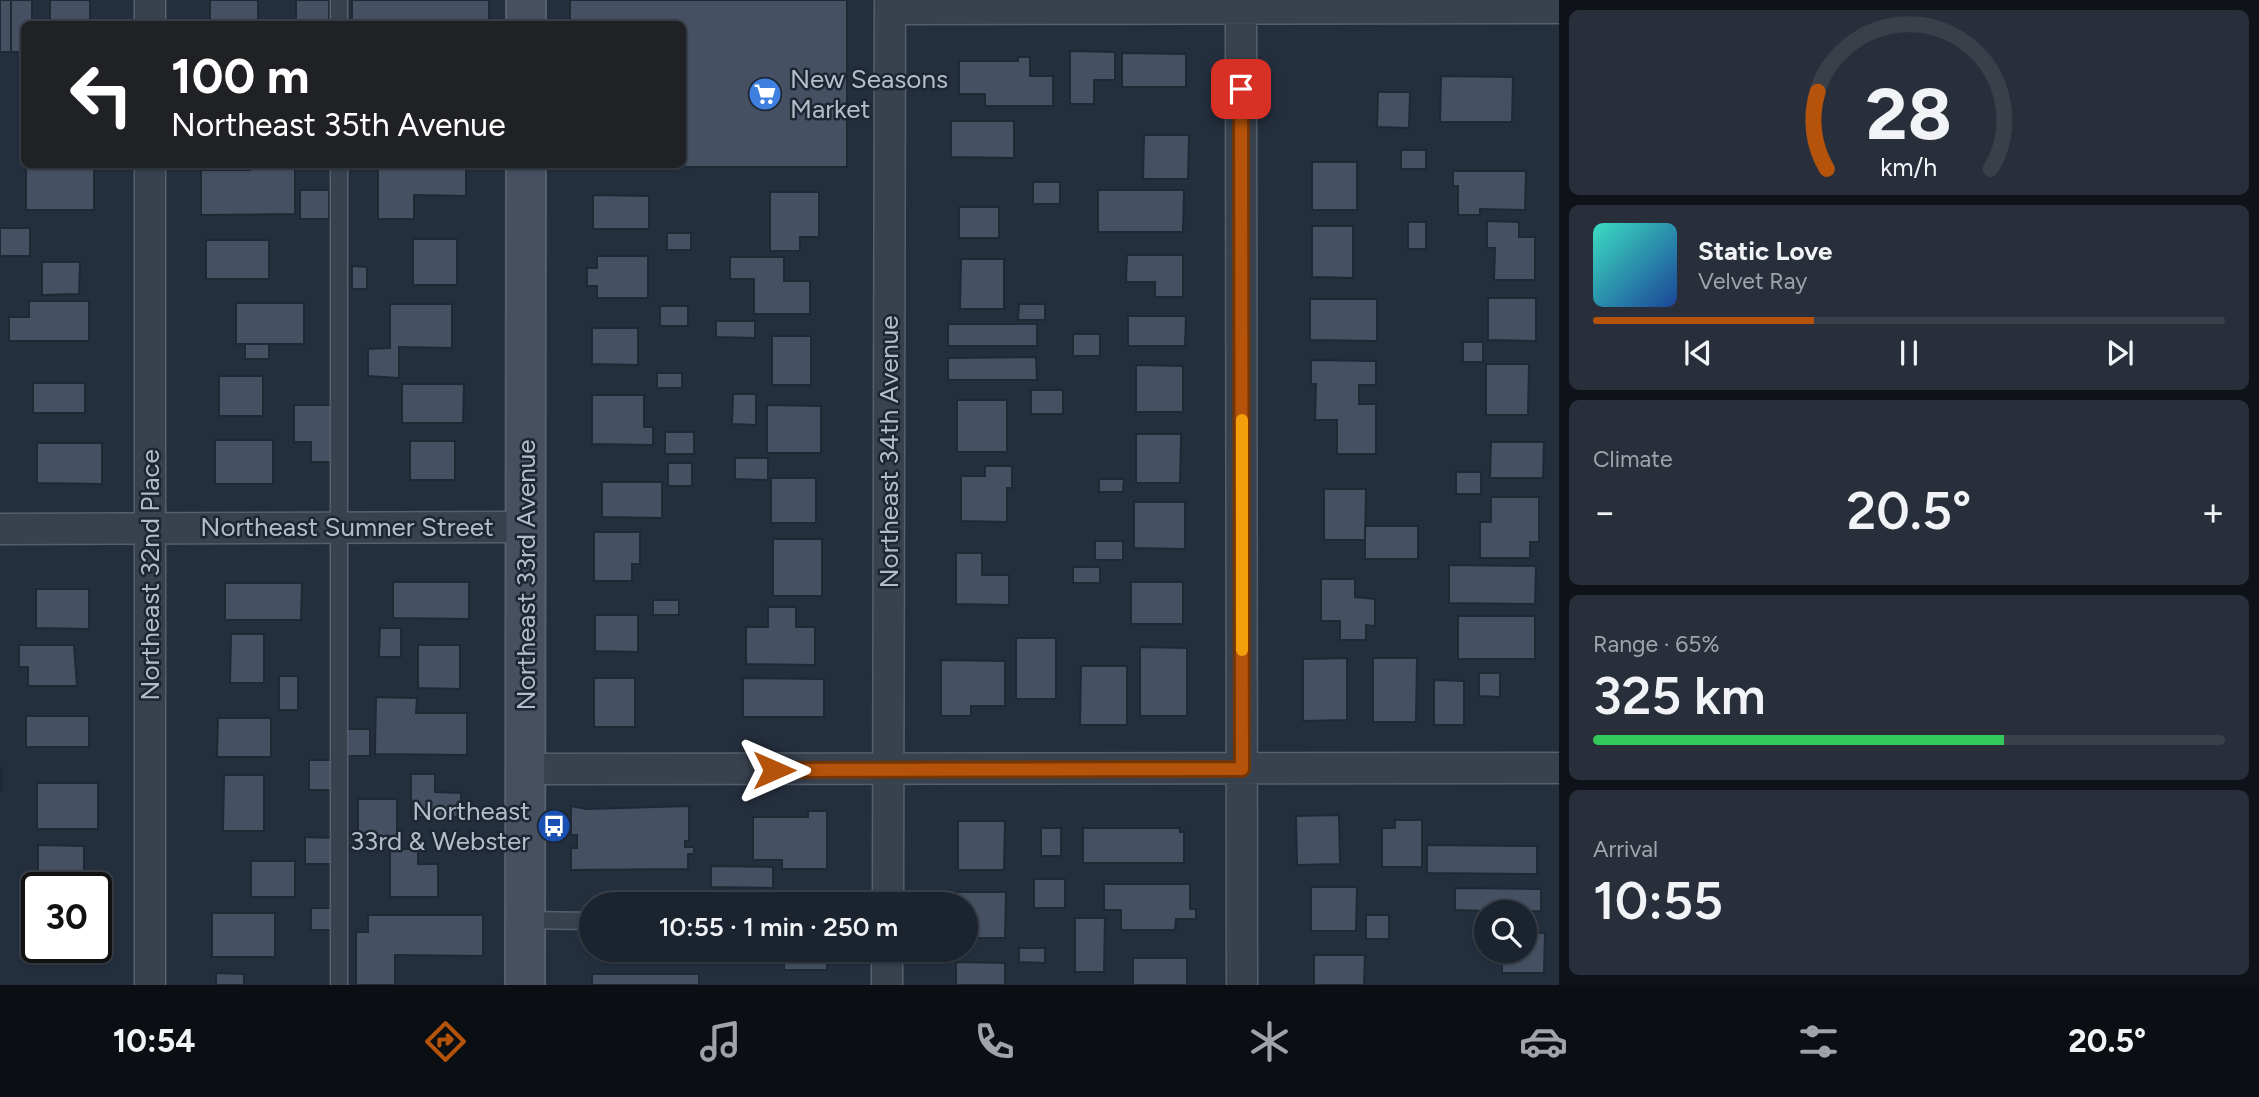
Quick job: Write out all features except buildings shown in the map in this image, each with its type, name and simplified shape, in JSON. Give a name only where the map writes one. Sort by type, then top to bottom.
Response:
[{"type":"main road","points":[[526,0],[526,21]]},
{"type":"main road","name":"Northeast 33rd Avenue","points":[[525,985],[526,168]]},
{"type":"street","points":[[150,0],[150,21]]},
{"type":"street","points":[[890,5],[1241,4],[1559,8]]},
{"type":"street","points":[[1241,4],[1242,985]]},
{"type":"street","name":"Northeast 34th Avenue","points":[[888,892],[890,5]]},
{"type":"street","name":"Northeast 32nd Place","points":[[150,168],[150,985]]},
{"type":"street","name":"Northeast Sumner Street","points":[[0,529],[526,527]]},
{"type":"street","points":[[525,769],[1559,768]]},
{"type":"street","points":[[887,962],[887,985]]},
{"type":"lane","points":[[339,0],[339,21]]},
{"type":"lane","points":[[339,168],[339,985]]},
{"type":"lane","points":[[525,920],[579,920]]},
{"type":"slow traffic","points":[[1242,420],[1242,650]]},
{"type":"place","name":"New Seasons Market","points":[[765,94]]},
{"type":"place","name":"Northeast 33rd & Webster","points":[[554,826]]},
{"type":"route","points":[[774,770],[1242,769],[1241,89]]}]
